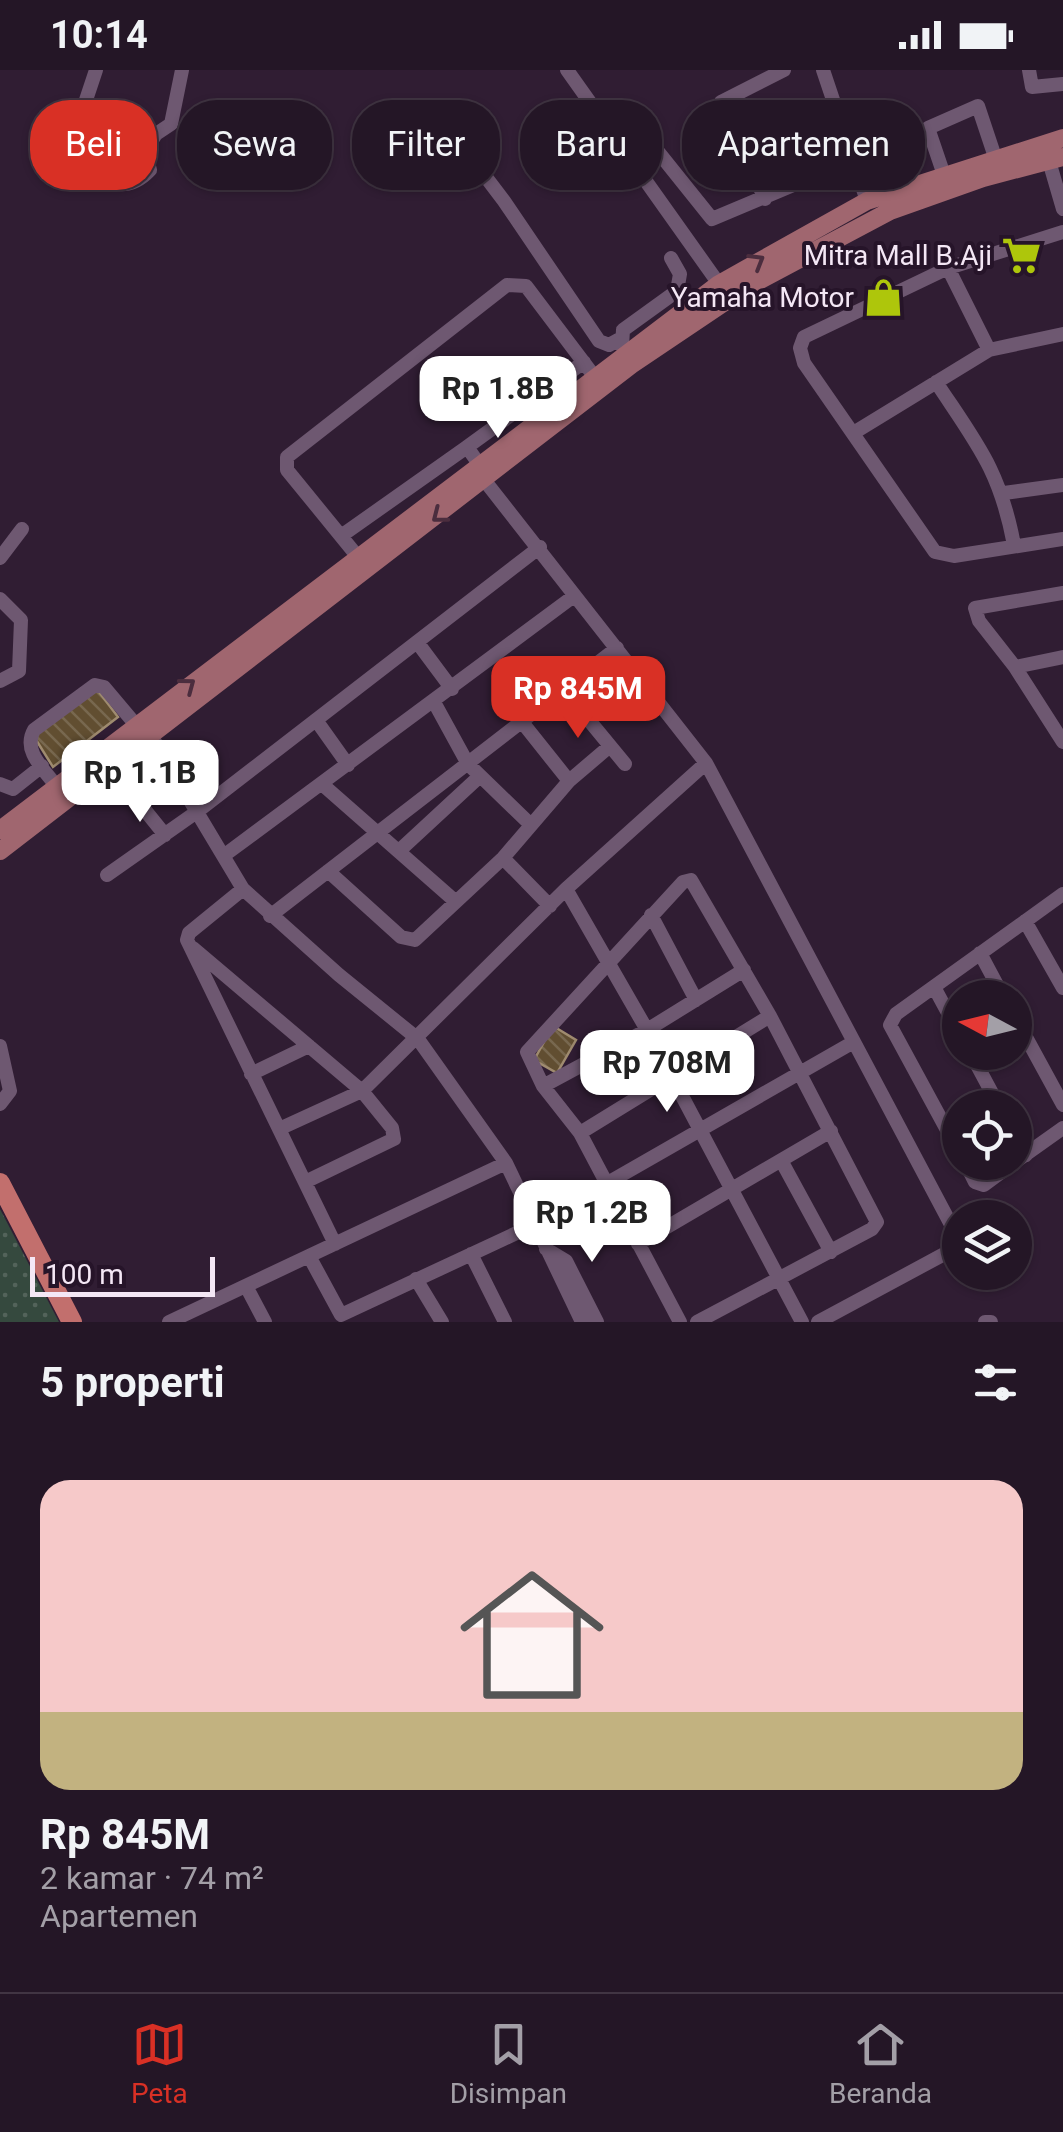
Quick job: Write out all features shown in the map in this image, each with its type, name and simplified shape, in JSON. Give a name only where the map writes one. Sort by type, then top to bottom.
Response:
[{"type":"highway","points":[[0,1183],[72,1322]]},
{"type":"highway","points":[[0,1212],[59,1322]]},
{"type":"main road","points":[[0,851],[56,786],[358,556],[482,472],[589,369],[747,287],[838,226],[867,201],[1063,138]]},
{"type":"main road","points":[[0,829],[36,813],[111,768],[152,737],[625,352],[719,284],[838,226],[983,178],[1056,159]]},
{"type":"street","points":[[96,70],[70,148],[108,185],[119,187],[150,170],[145,152],[156,134],[171,124],[182,70]]},
{"type":"street","points":[[567,70],[586,100]]},
{"type":"street","points":[[765,199],[720,102],[784,70]]},
{"type":"street","points":[[823,70],[833,100]]},
{"type":"street","points":[[1028,70],[1032,87],[1063,84]]},
{"type":"street","points":[[945,178],[928,128],[978,106],[996,160]]},
{"type":"street","points":[[662,157],[710,218],[786,190]]},
{"type":"street","points":[[1056,159],[1063,209]]},
{"type":"street","points":[[494,190],[599,341],[625,352],[624,330],[676,290],[680,274],[671,258]]},
{"type":"street","points":[[650,190],[719,284]]},
{"type":"street","points":[[863,190],[867,201]]},
{"type":"street","points":[[1063,232],[948,268],[801,342],[804,363],[856,432],[935,552],[954,556],[1063,539]]},
{"type":"street","points":[[948,268],[989,350]]},
{"type":"street","points":[[341,536],[467,447],[589,369],[526,286],[507,285],[286,457],[287,470],[341,536],[358,556]]},
{"type":"street","points":[[856,432],[989,350],[1063,334]]},
{"type":"street","points":[[936,382],[991,465],[1004,494],[1014,545]]},
{"type":"street","points":[[467,447],[574,596],[706,763],[957,1236],[948,1252],[818,1322]]},
{"type":"street","points":[[1004,494],[1063,485]]},
{"type":"street","points":[[0,558],[22,529]]},
{"type":"street","points":[[107,876],[198,811],[540,547]]},
{"type":"street","points":[[1063,593],[975,608],[979,621],[1015,667],[1063,742]]},
{"type":"street","points":[[226,854],[574,596]]},
{"type":"street","points":[[0,598],[21,620],[20,671],[0,680]]},
{"type":"street","points":[[418,642],[452,689]]},
{"type":"street","points":[[270,916],[617,648]]},
{"type":"street","points":[[1015,667],[1063,657]]},
{"type":"street","points":[[56,786],[31,751],[31,733],[88,688],[104,687],[136,725]]},
{"type":"street","points":[[564,690],[626,764]]},
{"type":"street","points":[[434,702],[468,764],[530,824]]},
{"type":"street","points":[[316,720],[348,766]]},
{"type":"street","points":[[522,722],[569,781]]},
{"type":"street","points":[[152,737],[244,889],[270,916],[418,1038],[506,1162],[582,1322]]},
{"type":"street","points":[[328,871],[409,940],[420,938],[503,858],[569,781],[610,746]]},
{"type":"street","points":[[278,1129],[362,1091],[566,889],[706,763]]},
{"type":"street","points":[[0,784],[13,789],[42,766]]},
{"type":"street","points":[[111,768],[165,835]]},
{"type":"street","points":[[400,850],[480,776]]},
{"type":"street","points":[[323,785],[455,901]]},
{"type":"street","points":[[503,858],[550,906]]},
{"type":"street","points":[[680,1322],[580,1133],[542,1086],[527,1052],[683,882],[694,881],[800,1072],[876,1222],[831,1252],[697,1322]]},
{"type":"street","points":[[244,889],[190,933],[189,944],[336,1244]]},
{"type":"street","points":[[566,889],[647,1030],[802,1322]]},
{"type":"street","points":[[942,1121],[890,1025],[896,1014],[1063,894]]},
{"type":"street","points":[[652,915],[696,1000]]},
{"type":"street","points":[[1025,921],[1063,988]]},
{"type":"street","points":[[189,944],[362,1091],[392,1128],[394,1140],[305,1182]]},
{"type":"street","points":[[980,953],[994,980]]},
{"type":"street","points":[[542,1086],[647,1030],[744,970]]},
{"type":"street","points":[[934,987],[942,1002]]},
{"type":"street","points":[[580,1133],[770,1016]]},
{"type":"street","points":[[310,1256],[343,1318],[608,1186],[852,1043]]},
{"type":"street","points":[[0,1046],[10,1083],[6,1099],[0,1104]]},
{"type":"street","points":[[251,1074],[310,1046]]},
{"type":"street","points":[[1032,1048],[1063,1105]]},
{"type":"street","points":[[1032,1150],[1063,1128]]},
{"type":"street","points":[[638,1244],[831,1131]]},
{"type":"street","points":[[169,1322],[506,1162]]},
{"type":"street","points":[[782,1162],[831,1252]]},
{"type":"street","points":[[546,1248],[566,1261],[597,1322]]},
{"type":"street","points":[[471,1254],[505,1322]]},
{"type":"street","points":[[416,1279],[442,1322]]},
{"type":"street","points":[[246,1286],[265,1322]]},
{"type":"green space","points":[[0,1209],[59,1322],[0,1322]]},
{"type":"building","points":[[96,688],[118,717],[53,767],[33,735]]},
{"type":"building","points":[[553,1026],[576,1040],[557,1073],[534,1060]]},
{"type":"place","name":"Mitra Mall B.Aji","points":[[1022,255]]},
{"type":"place","name":"Yamaha Motor","points":[[884,297]]}]
